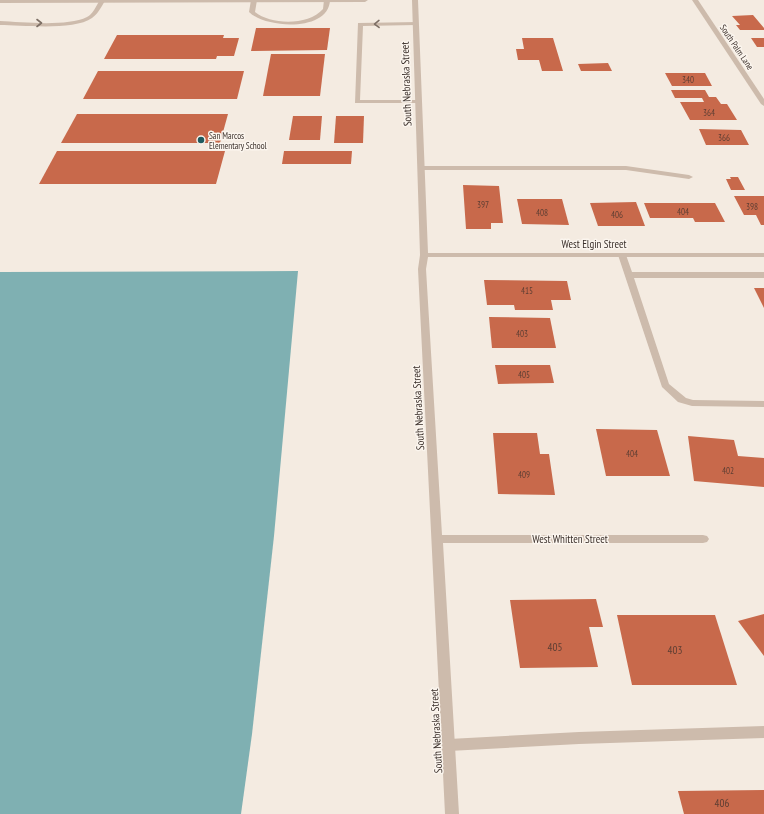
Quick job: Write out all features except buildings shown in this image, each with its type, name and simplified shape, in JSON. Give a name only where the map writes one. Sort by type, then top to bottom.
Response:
[{"type":"street","points":[[254,0],[252,12],[256,16],[277,22],[293,22],[317,17],[324,13],[327,0]]},
{"type":"street","points":[[0,1],[365,0]]},
{"type":"street","name":"South Nebraska Street","points":[[415,0],[424,256],[422,269],[452,814]]},
{"type":"street","name":"South Palm Lane","points":[[695,0],[764,104]]},
{"type":"street","points":[[0,23],[69,23],[81,21],[94,14],[102,1]]},
{"type":"street","points":[[416,23],[360,24],[357,102],[419,102]]},
{"type":"street","points":[[421,168],[626,168],[689,178]]},
{"type":"street","name":"West Elgin Street","points":[[424,256],[764,256]]},
{"type":"street","points":[[622,256],[665,385],[682,400],[692,403],[764,404]]},
{"type":"street","points":[[628,275],[764,275]]},
{"type":"street","name":"West Whitten Street","points":[[437,539],[703,539]]},
{"type":"street","points":[[449,746],[579,738],[764,732]]},
{"type":"water","points":[[298,271],[274,536],[252,734],[241,814],[0,814],[0,272]]},
{"type":"place","name":"San Marcos Elementary School","points":[[201,140]]}]
